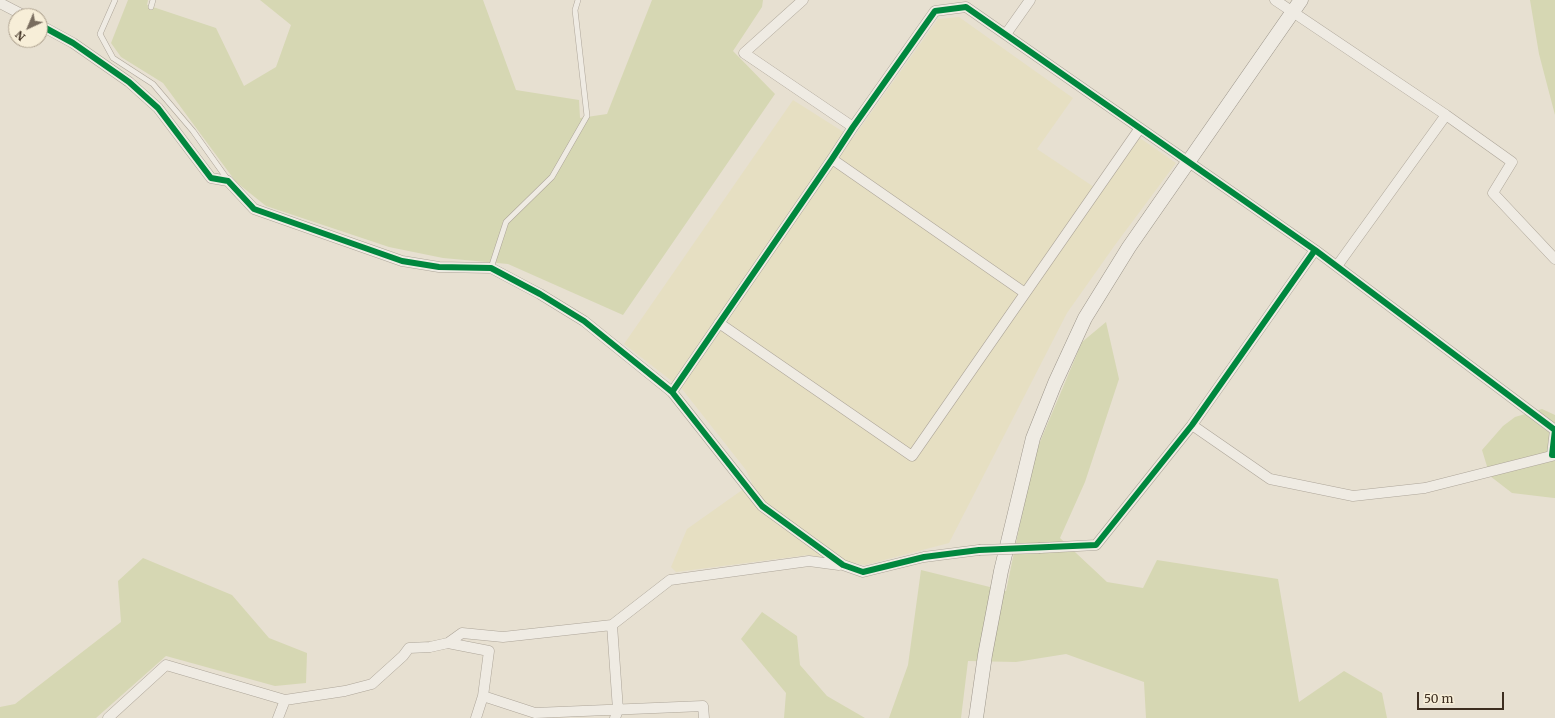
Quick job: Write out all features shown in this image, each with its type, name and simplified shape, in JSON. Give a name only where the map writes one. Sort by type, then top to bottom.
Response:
[{"type":"street","points":[[803,0],[744,53],[853,127]]},
{"type":"street","points":[[1006,34],[1030,0]]},
{"type":"street","points":[[1275,0],[1512,162],[1493,194],[1555,259]]},
{"type":"street","points":[[976,718],[985,655],[1001,571],[1033,438],[1055,383],[1086,318],[1129,247],[1301,0]]},
{"type":"street","points":[[0,3],[9,8]]},
{"type":"street","points":[[672,392],[832,160],[853,127],[935,11],[967,4],[1006,34],[1315,250],[1555,430],[1554,455],[1425,488],[1353,496],[1270,479],[1192,425]]},
{"type":"street","points":[[48,29],[73,43],[129,82],[158,108],[211,178],[228,181],[254,209],[402,261],[440,267],[491,268],[540,294],[584,321],[672,392],[762,506],[830,557],[843,565],[863,572],[924,557],[979,550],[1096,545],[1192,425],[1315,250]]},
{"type":"street","points":[[1337,266],[1446,116]]},
{"type":"street","points":[[719,323],[912,456],[1140,128]]},
{"type":"street","points":[[832,160],[1025,293]]},
{"type":"street","points":[[108,718],[166,665],[285,700],[345,691],[372,684],[403,656],[409,648],[430,647],[448,643],[462,633],[503,637],[612,625],[670,580],[809,561],[843,565]]},
{"type":"street","points":[[612,625],[616,714]]},
{"type":"street","points":[[448,643],[489,651],[483,696],[476,718]]},
{"type":"street","points":[[483,696],[535,713],[616,714],[703,706],[704,718]]},
{"type":"street","points":[[278,718],[285,700]]},
{"type":"lane","points":[[115,0],[100,34],[113,58],[154,84],[193,131],[228,181]]},
{"type":"lane","points":[[151,7],[153,0]]},
{"type":"lane","points":[[491,268],[506,222],[552,177],[587,116],[575,10],[578,0]]},
{"type":"shaded area","points":[[959,17],[1073,98],[1037,149],[1097,189],[1140,138],[1176,163],[1067,313],[949,543],[865,565],[808,555],[676,572],[671,567],[687,529],[752,483],[746,470],[682,389],[624,344],[793,100],[853,138],[938,19]]},
{"type":"green space","points":[[128,0],[148,0],[147,5],[216,28],[244,86],[276,67],[291,25],[260,0],[483,0],[516,90],[579,100],[580,118],[607,114],[652,0],[763,0],[762,7],[733,51],[775,94],[623,315],[508,264],[443,258],[389,247],[266,206],[236,182],[163,83],[121,57],[111,43]]},
{"type":"green space","points":[[1530,0],[1555,0],[1555,115],[1539,54]]},
{"type":"green space","points":[[1106,322],[1119,379],[1085,482],[1060,538],[1107,582],[1143,588],[1157,560],[1278,579],[1299,702],[1344,671],[1382,693],[1387,718],[1146,718],[1144,682],[1066,654],[1016,662],[968,661],[961,718],[889,718],[908,665],[921,570],[1006,591],[1034,456],[1082,342]]},
{"type":"green space","points":[[1542,409],[1555,415],[1555,498],[1512,493],[1490,476],[1482,450],[1503,426],[1515,417]]},
{"type":"green space","points":[[143,558],[232,595],[269,638],[307,653],[306,683],[275,686],[166,656],[96,718],[0,718],[0,707],[15,704],[121,622],[118,581]]},
{"type":"green space","points":[[762,612],[797,636],[800,665],[827,696],[865,718],[784,718],[786,693],[741,639]]},
{"type":"cycle path","points":[[672,392],[853,127],[935,11],[966,7],[1315,250],[1555,430],[1552,455],[1555,455]]},
{"type":"cycle path","points":[[48,29],[73,43],[129,82],[158,108],[211,178],[228,181],[254,209],[402,261],[439,267],[491,268],[540,294],[584,321],[672,392],[762,506],[843,565],[863,572],[924,557],[979,550],[1096,545],[1192,425],[1315,250]]}]
